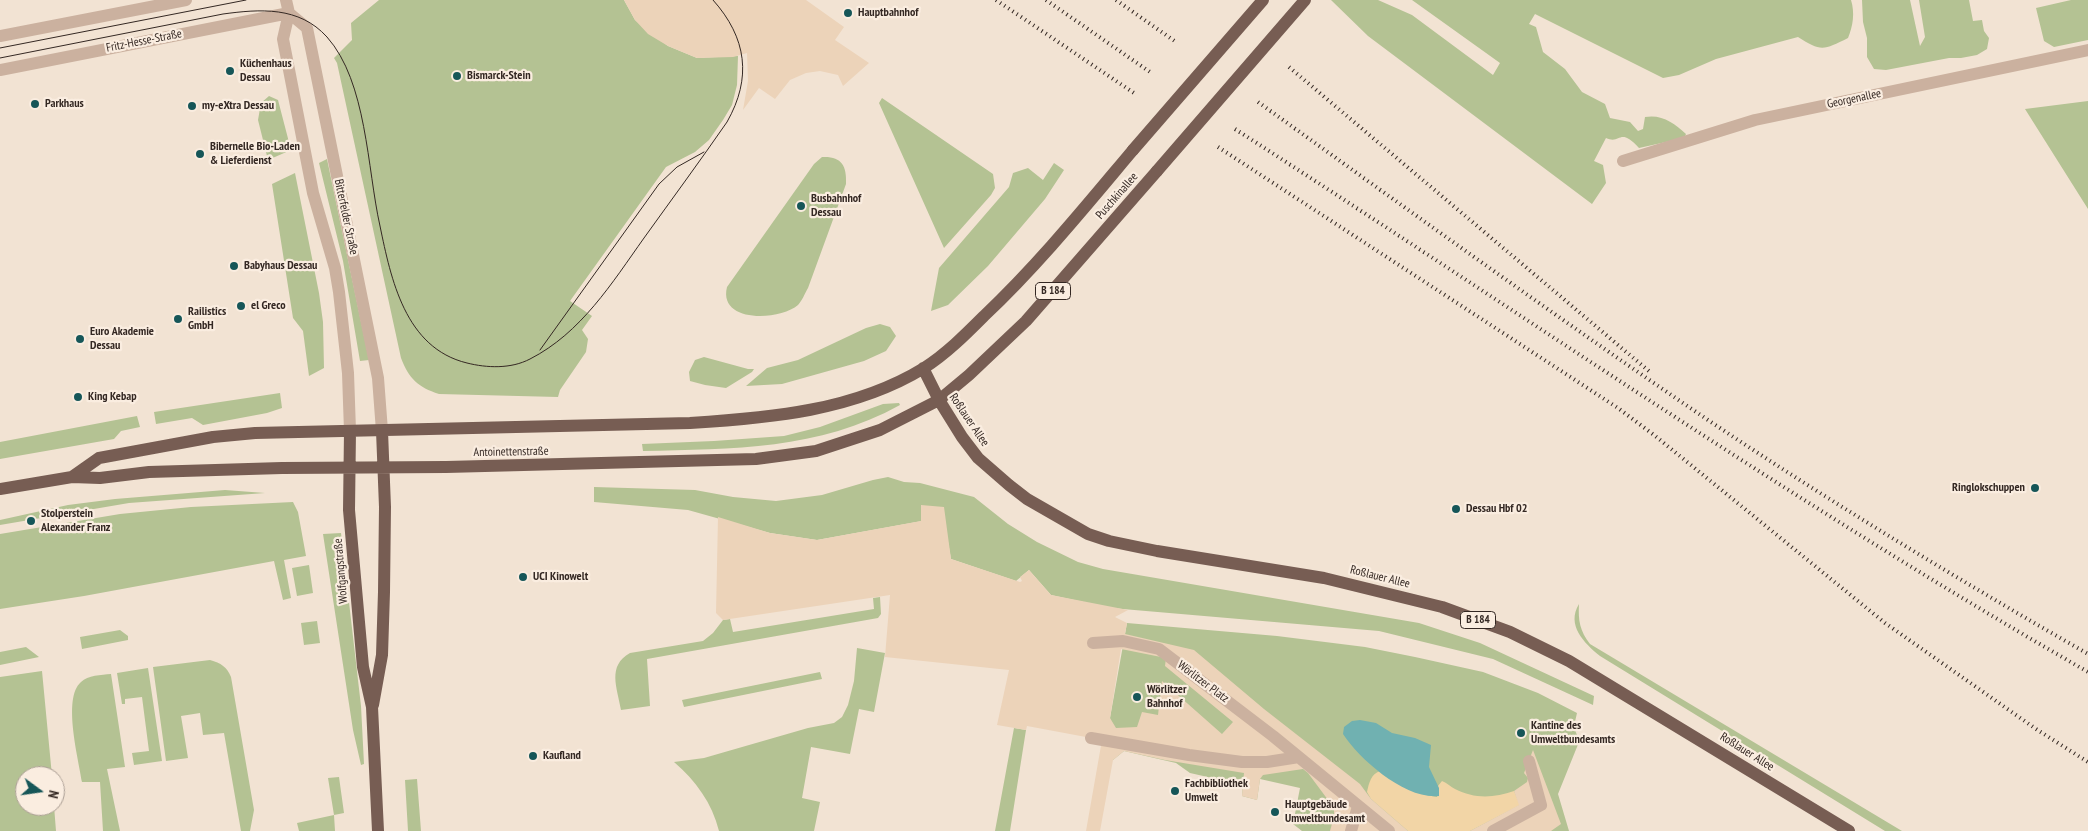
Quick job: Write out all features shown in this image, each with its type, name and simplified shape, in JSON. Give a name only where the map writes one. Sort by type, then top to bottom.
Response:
[{"type":"main road","name":"Puschkinallee","points":[[923,368],[946,352],[1000,301],[1050,249],[1263,0]]},
{"type":"main road","name":"Puschkinallee","points":[[939,400],[969,375],[1026,321],[1305,0]]},
{"type":"main road","name":"Antoinettenstraße","points":[[72,476],[98,458],[213,437],[255,433],[614,426],[749,419],[792,413],[834,404],[874,392],[923,368]]},
{"type":"main road","name":"Roßlauer Allee","points":[[923,368],[939,400],[968,445],[992,470],[1009,485],[1045,510],[1088,534],[1109,541],[1157,551],[1324,578],[1442,607],[1510,632],[1578,666],[1849,831]]},
{"type":"main road","name":"Antoinettenstraße","points":[[0,489],[72,476],[100,478],[159,472],[756,459],[816,451],[880,430],[939,400]]},
{"type":"main road","name":"Wolfgangstraße","points":[[350,431],[349,510],[363,667],[372,707],[378,831]]},
{"type":"main road","name":"Wolfgangstraße","points":[[372,707],[382,655],[385,535],[382,431]]},
{"type":"street","points":[[0,36],[186,0]]},
{"type":"street","name":"Bitterfelder Straße","points":[[286,0],[289,13],[283,39],[313,193],[335,268],[339,292],[346,349],[350,431]]},
{"type":"street","name":"Bitterfelder Straße","points":[[289,13],[307,28],[378,378],[382,431]]},
{"type":"street","name":"Fritz-Hesse-Straße","points":[[0,70],[289,13]]},
{"type":"street","name":"Georgenallee","points":[[1623,161],[1755,120],[2088,50]]},
{"type":"street","name":"Wörlitzer Platz","points":[[1093,643],[1123,641],[1160,649],[1299,757],[1389,831]]},
{"type":"street","points":[[1091,738],[1242,762],[1266,762],[1299,757]]},
{"type":"street","points":[[1493,831],[1541,805],[1529,761]]},
{"type":"street","points":[[1351,831],[1358,806]]},
{"type":"green space","points":[[379,0],[624,0],[635,20],[668,46],[697,58],[738,56],[737,85],[732,105],[723,120],[709,140],[695,152],[666,167],[570,301],[592,316],[582,330],[588,339],[586,352],[560,390],[558,397],[439,394],[420,385],[407,372],[401,358],[337,63],[334,58],[352,40],[351,23]]},
{"type":"green space","points":[[1331,0],[1378,0],[1412,15],[1493,75],[1500,63],[1412,0],[1851,0],[1853,15],[1848,38],[1828,47],[1823,48],[1812,45],[1798,37],[1716,59],[1679,75],[1663,78],[1535,14],[1529,24],[1536,27],[1543,52],[1565,69],[1582,92],[1605,104],[1610,118],[1630,122],[1638,131],[1643,129],[1645,117],[1662,118],[1686,134],[1684,138],[1639,148],[1628,138],[1621,137],[1611,140],[1606,138],[1594,161],[1603,165],[1606,183],[1592,204],[1368,36]]},
{"type":"green space","points":[[1862,0],[1910,0],[1920,46],[1925,37],[1919,0],[1969,0],[1973,21],[1982,20],[1984,31],[1989,38],[1987,49],[1977,55],[1961,58],[1949,58],[1886,70],[1874,69],[1867,57],[1867,38],[1863,22]]},
{"type":"green space","points":[[2071,0],[2088,0],[2088,40],[2054,47],[2044,41],[2036,8]]},
{"type":"green space","points":[[269,96],[278,100],[291,150],[268,160],[258,120],[261,103]]},
{"type":"green space","points":[[882,98],[993,174],[995,188],[991,195],[944,248],[879,103]]},
{"type":"green space","points":[[2088,101],[2088,209],[2025,109]]},
{"type":"green space","points":[[822,157],[834,158],[842,163],[846,184],[808,288],[798,305],[789,310],[765,316],[752,316],[740,313],[732,307],[727,299],[727,287],[814,164]]},
{"type":"green space","points":[[327,159],[369,360],[360,361],[343,261],[319,163]]},
{"type":"green space","points":[[1054,163],[1064,170],[1045,199],[988,266],[948,305],[931,311],[939,268],[1009,187],[1013,173],[1028,168],[1043,180]]},
{"type":"green space","points":[[295,173],[323,322],[324,368],[309,376],[303,331],[293,318],[272,184]]},
{"type":"green space","points":[[880,324],[890,327],[896,336],[886,351],[864,361],[782,384],[746,386],[767,368],[798,360],[866,328]]},
{"type":"green space","points":[[704,357],[754,369],[726,388],[690,381],[689,372],[695,360]]},
{"type":"green space","points":[[280,393],[282,408],[267,413],[203,425],[192,418],[156,424],[154,412]]},
{"type":"green space","points":[[899,403],[900,405],[869,420],[807,439],[742,447],[643,451],[642,444],[784,436],[820,427],[883,404]]},
{"type":"green space","points":[[137,416],[140,427],[121,431],[114,439],[0,459],[0,442]]},
{"type":"green space","points":[[888,477],[974,497],[1008,524],[1037,542],[1078,562],[1103,569],[1419,623],[1480,643],[1594,696],[1593,705],[1493,659],[1379,631],[1111,608],[1051,595],[1029,570],[1016,581],[951,559],[948,542],[921,505],[922,521],[817,540],[770,533],[688,510],[594,502],[594,487],[695,490],[733,497],[776,501],[822,495]]},
{"type":"green space","points":[[225,490],[265,493],[129,503],[0,525],[0,520],[68,505],[115,499]]},
{"type":"green space","points":[[293,502],[298,512],[306,556],[284,560],[291,598],[283,600],[274,561],[84,596],[0,609],[0,534],[120,514],[191,507]]},
{"type":"green space","points":[[341,533],[361,706],[364,764],[361,765],[353,730],[323,534]]},
{"type":"green space","points":[[309,565],[313,593],[297,596],[292,568]]},
{"type":"green space","points":[[880,597],[881,614],[878,618],[647,659],[650,706],[621,710],[615,678],[616,671],[618,664],[630,653],[703,641],[713,633],[723,620],[730,619],[733,632],[874,609],[873,598]]},
{"type":"green space","points":[[1579,604],[1580,626],[1590,644],[1902,831],[1885,831],[1600,656],[1583,639],[1576,626],[1575,619]]},
{"type":"green space","points":[[317,621],[320,643],[304,645],[301,623]]},
{"type":"green space","points":[[1127,623],[1277,636],[1365,647],[1483,672],[1538,693],[1577,713],[1574,726],[1579,742],[1558,794],[1569,831],[1302,831],[1293,824],[1300,788],[1260,779],[1257,800],[1242,796],[1243,785],[1190,773],[1176,763],[1124,751],[1113,760],[1110,718]]},
{"type":"green space","points":[[120,630],[128,636],[128,640],[82,649],[80,637]]},
{"type":"green space","points":[[26,647],[39,657],[0,665],[0,652]]},
{"type":"green space","points":[[857,648],[885,653],[874,712],[859,709],[850,754],[811,747],[802,798],[820,802],[814,831],[719,831],[712,811],[702,793],[674,762],[704,758],[808,728],[834,723],[842,717],[848,705],[854,681]]},
{"type":"green space","points":[[210,660],[223,666],[231,677],[254,810],[250,831],[241,831],[224,733],[203,735],[200,713],[181,716],[188,758],[166,761],[153,667]]},
{"type":"green space","points":[[148,668],[162,761],[134,765],[132,753],[149,751],[142,697],[125,699],[125,704],[122,704],[117,673]]},
{"type":"green space","points":[[42,671],[51,766],[15,766],[15,816],[55,816],[56,831],[0,831],[0,677]]},
{"type":"green space","points":[[820,672],[822,679],[684,707],[682,700]]},
{"type":"green space","points":[[111,674],[125,767],[107,769],[120,831],[103,831],[100,782],[82,782],[72,715],[75,690],[81,682],[91,677]]},
{"type":"green space","points":[[1014,728],[1026,730],[1010,831],[995,831]]},
{"type":"green space","points":[[339,777],[344,813],[334,815],[328,778]]},
{"type":"green space","points":[[417,779],[421,831],[408,831],[405,780]]},
{"type":"green space","points":[[334,815],[335,831],[299,831],[297,823]]},
{"type":"sand","points":[[1380,771],[1393,781],[1429,796],[1437,797],[1438,786],[1442,781],[1469,795],[1492,796],[1514,791],[1520,805],[1470,831],[1408,831],[1371,799],[1367,792],[1372,777]]},
{"type":"shaded area","points":[[624,0],[806,0],[844,27],[835,40],[869,63],[843,86],[838,75],[820,71],[806,73],[790,80],[775,99],[759,88],[743,110],[748,81],[747,53],[733,57],[697,58],[668,46],[648,34],[635,20]]},
{"type":"shaded area","points":[[921,505],[944,507],[951,559],[1020,582],[1022,581],[1020,577],[1029,570],[1051,595],[1128,610],[1115,617],[1127,623],[1125,634],[1194,650],[1264,709],[1360,784],[1371,799],[1408,831],[1330,831],[1334,808],[1303,769],[1263,775],[1260,779],[1257,800],[1242,796],[1244,773],[1124,751],[1113,760],[1100,831],[1086,831],[1102,740],[1027,726],[1026,730],[997,725],[1009,670],[885,657],[890,595],[723,620],[716,613],[718,517],[770,533],[817,540],[921,521]],"holes":[[[1121,649],[1166,658],[1165,666],[1233,722],[1222,734],[1162,681],[1158,715],[1142,712],[1137,727],[1116,728],[1110,718]]]},
{"type":"shaded area","points":[[1533,750],[1561,824],[1551,831],[1470,831],[1519,805],[1514,791],[1527,782],[1528,778],[1524,773]]},
{"type":"water","points":[[1360,720],[1376,723],[1392,733],[1415,738],[1431,745],[1429,767],[1439,788],[1439,796],[1426,796],[1412,792],[1372,766],[1343,734],[1344,727],[1352,721]]},
{"type":"tram line","points":[[0,48],[246,0]]},
{"type":"tram line","points":[[0,58],[223,14],[251,11],[278,12],[292,15],[316,27],[327,37],[340,56],[358,101],[384,246],[396,289],[404,309],[415,327],[429,343],[446,355],[475,365],[507,366],[530,359],[548,348],[565,335],[594,306],[727,122],[740,90],[743,74],[742,59],[733,29],[713,0]]},
{"type":"tram line","points":[[540,350],[659,184],[677,167],[704,152]]},
{"type":"railway","points":[[996,0],[1134,93]]},
{"type":"railway","points":[[1046,0],[1150,72]]},
{"type":"railway","points":[[1116,0],[1176,42]]},
{"type":"railway","points":[[1289,67],[1650,372]]},
{"type":"railway","points":[[1258,102],[1538,302],[1708,420],[1896,540],[2088,654]]},
{"type":"railway","points":[[1235,129],[1764,474],[1871,542],[2088,672]]},
{"type":"railway","points":[[1218,147],[1618,408],[1654,435],[1885,623],[2036,729],[2088,762]]},
{"type":"place","name":"Hauptbahnhof","points":[[848,13]]},
{"type":"place","name":"Küchenhaus Dessau","points":[[230,71]]},
{"type":"place","name":"Bismarck-Stein","points":[[457,76]]},
{"type":"place","name":"Parkhaus","points":[[35,104]]},
{"type":"place","name":"my-eXtra Dessau","points":[[192,106]]},
{"type":"place","name":"Bibernelle Bio-Laden & Lieferdienst","points":[[200,154]]},
{"type":"place","name":"Busbahnhof Dessau","points":[[801,206]]},
{"type":"place","name":"Babyhaus Dessau","points":[[234,266]]},
{"type":"place","name":"el Greco","points":[[241,306]]},
{"type":"place","name":"Railistics GmbH","points":[[178,319]]},
{"type":"place","name":"Euro Akademie Dessau","points":[[80,339]]},
{"type":"place","name":"King Kebap","points":[[78,397]]},
{"type":"place","name":"Ringlokschuppen","points":[[2035,488]]},
{"type":"place","name":"Dessau Hbf 02","points":[[1456,509]]},
{"type":"place","name":"Stolperstein Alexander Franz","points":[[31,521]]},
{"type":"place","name":"UCI Kinowelt","points":[[523,577]]},
{"type":"place","name":"Wörlitzer Bahnhof","points":[[1137,697]]},
{"type":"place","name":"Kantine des Umweltbundesamts","points":[[1521,733]]},
{"type":"place","name":"Kaufland","points":[[533,756]]},
{"type":"place","name":"Fachbibliothek Umwelt","points":[[1175,791]]},
{"type":"place","name":"Hauptgebäude Umweltbundesamt","points":[[1275,812]]}]
